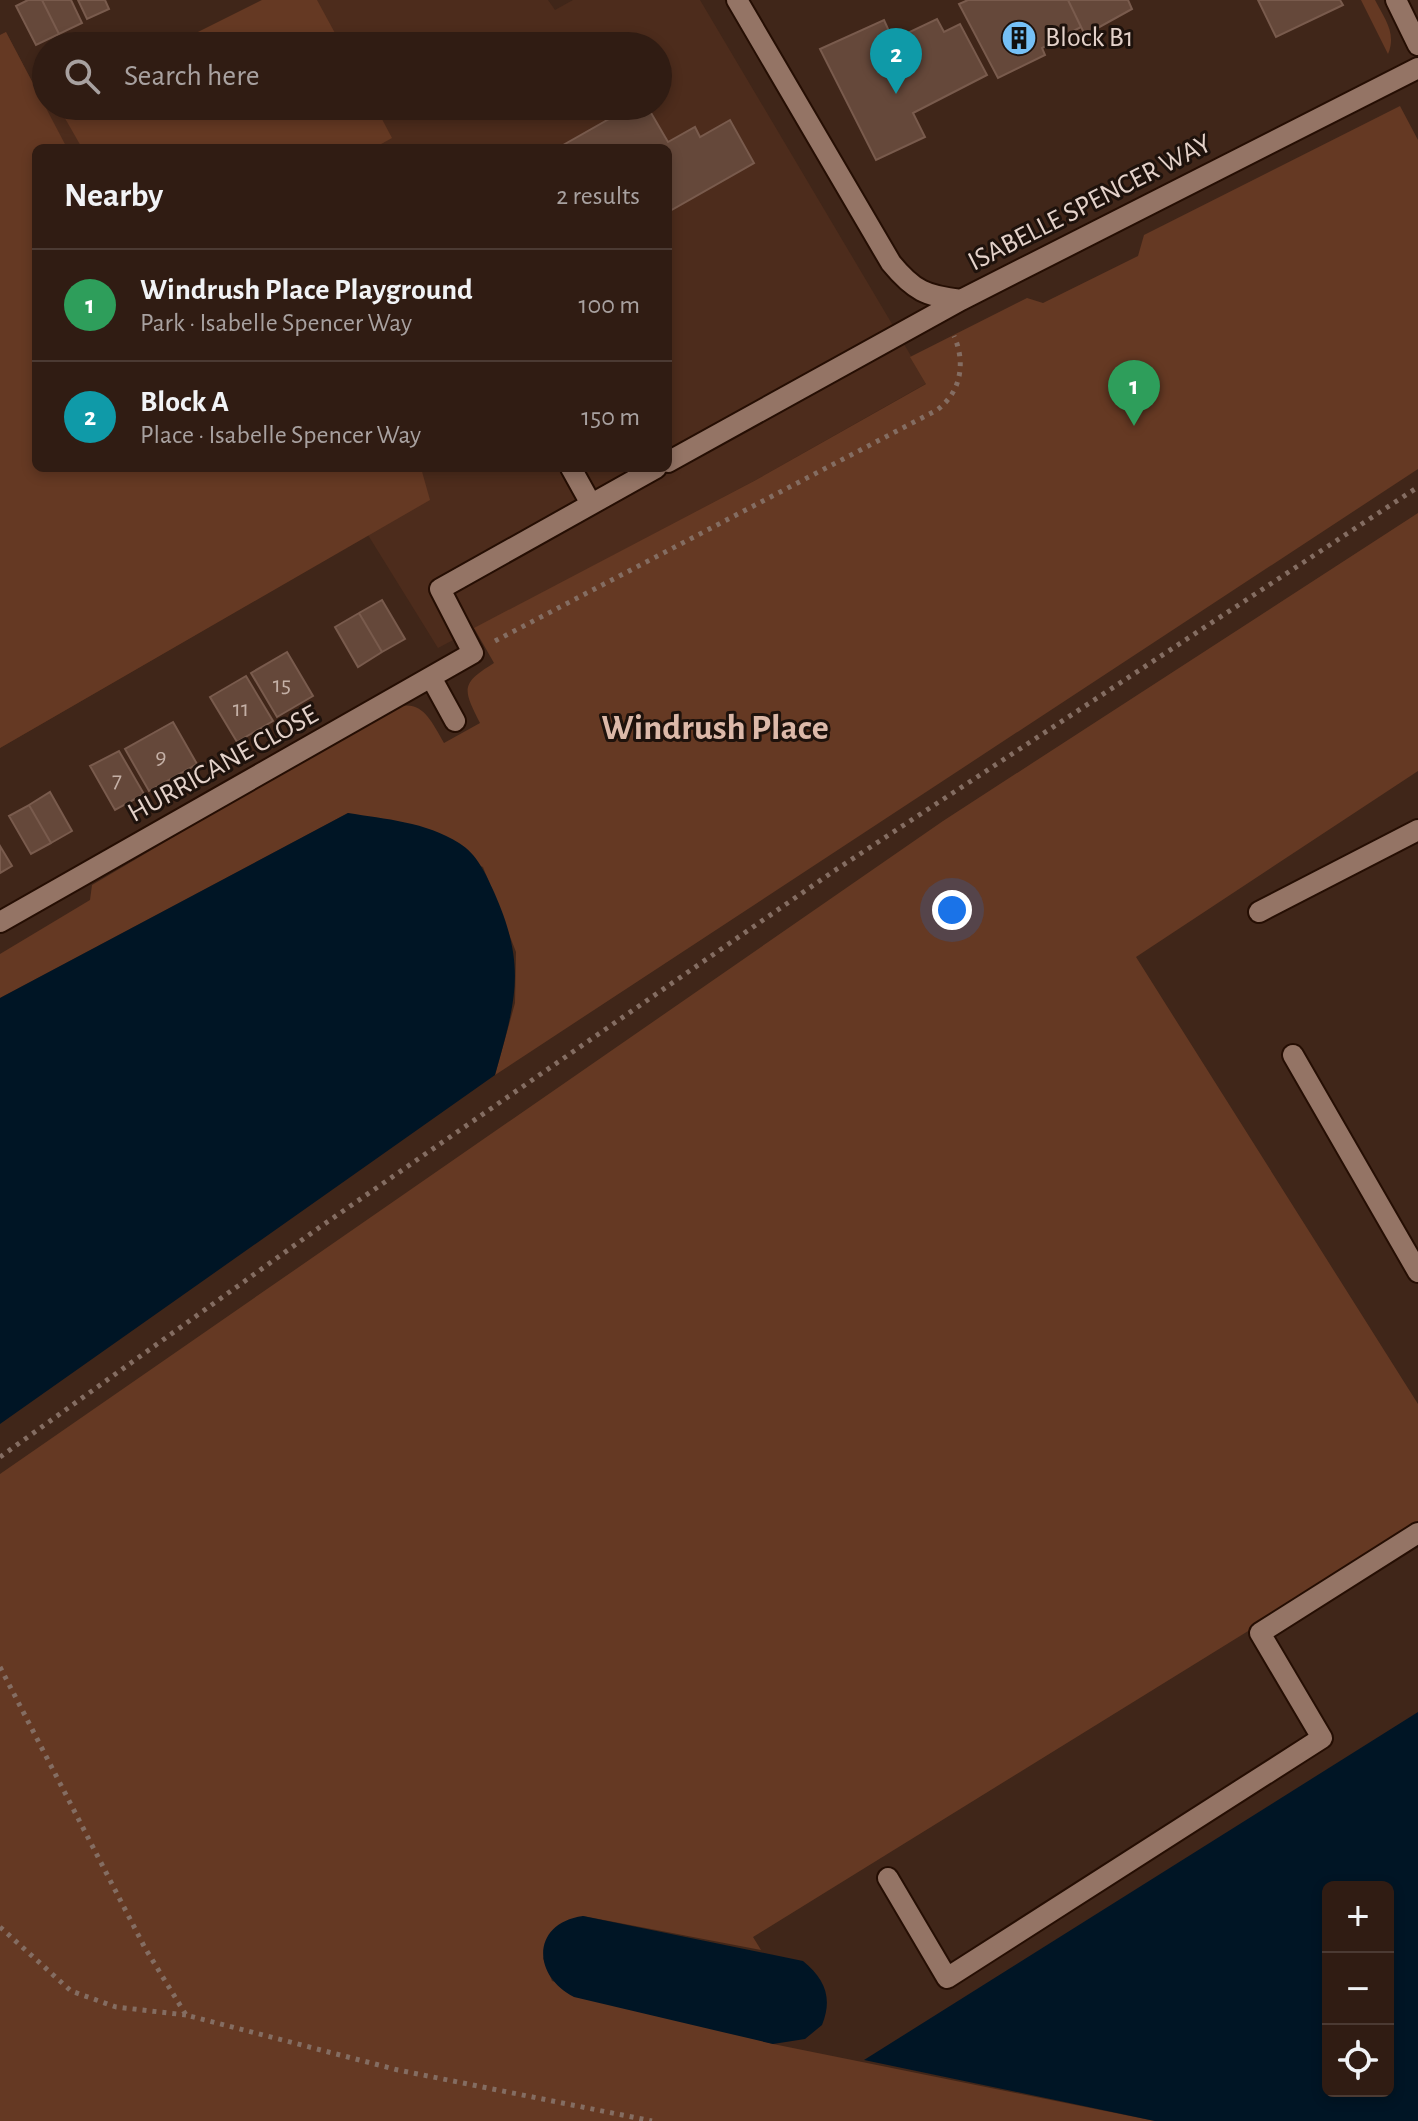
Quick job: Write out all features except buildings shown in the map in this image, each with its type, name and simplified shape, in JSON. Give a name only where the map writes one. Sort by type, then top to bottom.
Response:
[{"type":"street","name":"ISABELLE SPENCER WAY","points":[[737,0],[891,263],[910,286],[934,297],[961,300],[1418,68]]},
{"type":"street","points":[[1396,0],[1418,45]]},
{"type":"street","points":[[672,460],[961,300]]},
{"type":"street","points":[[573,472],[591,504]]},
{"type":"street","points":[[473,653],[440,589],[649,472]]},
{"type":"street","name":"HURRICANE CLOSE","points":[[0,922],[473,653]]},
{"type":"street","points":[[432,679],[455,721]]},
{"type":"street","points":[[1259,912],[1418,830]]},
{"type":"street","points":[[1293,1055],[1418,1272]]},
{"type":"street","points":[[888,1878],[947,1978],[1322,1738],[1260,1633],[1418,1533]]},
{"type":"path","points":[[473,653],[937,410],[954,392],[960,371],[958,345],[940,312]]},
{"type":"path","points":[[0,1457],[320,1227],[831,873],[1418,487]]},
{"type":"path","points":[[0,1667],[145,1948],[186,2015]]},
{"type":"path","points":[[0,1927],[19,1940],[71,1991],[116,2007],[186,2015],[398,2070],[652,2121]]},
{"type":"shaded area","points":[[262,0],[548,0],[555,10],[573,0],[700,0],[927,383],[756,480],[438,648],[368,535],[0,748],[0,35],[6,32],[32,81],[32,120],[672,120],[672,32],[198,32]]},
{"type":"shaded area","points":[[262,0],[317,0],[334,32],[198,32]]},
{"type":"shaded area","points":[[1361,0],[1375,0],[1385,19],[1391,39],[1388,54]]},
{"type":"shaded area","points":[[6,32],[32,81],[32,120],[52,120],[65,144],[32,144],[32,472],[422,472],[430,500],[0,748],[0,35]]},
{"type":"shaded area","points":[[1400,106],[1418,140],[1418,469],[495,1075],[515,1003],[516,952],[483,867],[348,813],[0,998],[0,954],[90,900],[92,885],[387,711],[398,707],[416,707],[428,717],[444,743],[480,723],[470,702],[468,688],[475,676],[494,663],[474,628],[756,480],[926,384],[910,357],[1027,298],[1043,303],[1138,256],[1144,235]]},
{"type":"shaded area","points":[[66,120],[382,120],[392,138],[381,144],[80,144]]},
{"type":"shaded area","points":[[1418,513],[1418,771],[1136,957],[1418,1404],[1418,1526],[753,1937],[761,1950],[583,1916],[543,1958],[552,1981],[773,2044],[1155,2121],[0,2121],[0,1474],[943,821]]},
{"type":"water","points":[[348,813],[433,830],[459,843],[484,871],[504,918],[514,963],[513,1004],[495,1075],[0,1424],[0,998]]},
{"type":"water","points":[[1418,1712],[1418,2121],[1155,2121],[864,2060]]},
{"type":"water","points":[[583,1916],[803,1961],[817,1975],[825,1990],[827,2006],[822,2025],[805,2039],[773,2044],[574,1997],[550,1976],[543,1951],[546,1939],[554,1929]]},
{"type":"place","name":"Block B1","points":[[1019,38]]},
{"type":"place","name":"Block A","points":[[896,94]]},
{"type":"place","name":"Windrush Place Playground","points":[[1134,426]]},
{"type":"district","name":"Windrush Place","points":[[715,728]]}]
